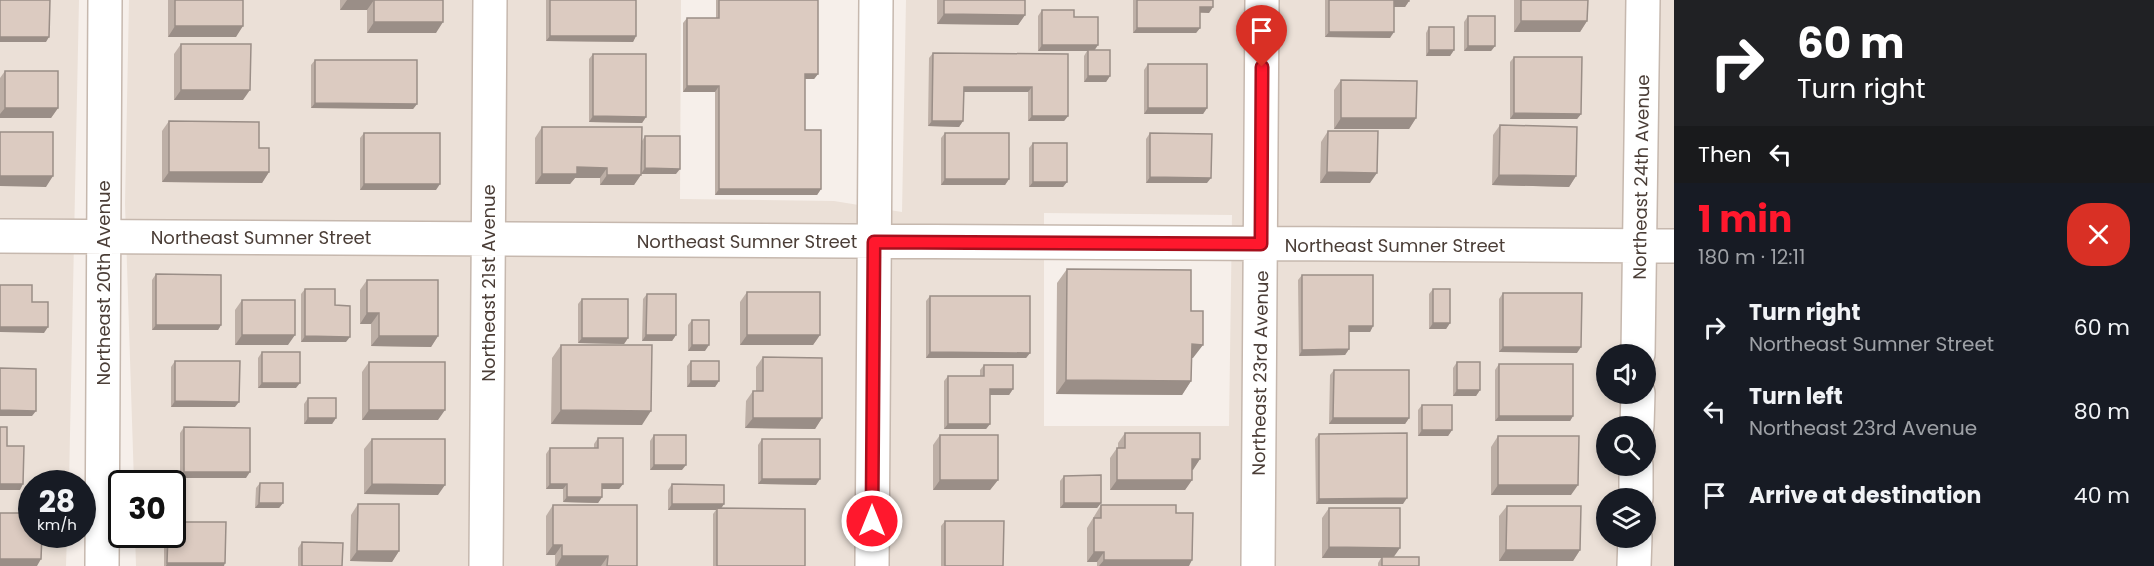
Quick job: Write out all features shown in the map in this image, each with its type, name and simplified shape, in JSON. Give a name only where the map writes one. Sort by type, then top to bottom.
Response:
[{"type":"street","name":"Northeast 20th Avenue","points":[[102,566],[105,0]]},
{"type":"street","name":"Northeast 21st Avenue","points":[[486,566],[490,0]]},
{"type":"street","points":[[872,566],[876,0]]},
{"type":"street","name":"Northeast 23rd Avenue","points":[[1258,566],[1262,0]]},
{"type":"street","name":"Northeast 24th Avenue","points":[[1638,344],[1643,0]]},
{"type":"street","name":"Northeast Sumner Street","points":[[0,236],[1674,246]]},
{"type":"street","points":[[1634,566],[1635,548]]},
{"type":"shaded area","points":[[0,0],[79,0],[69,470],[18,470],[18,548],[67,548],[66,566],[0,566]]},
{"type":"shaded area","points":[[129,0],[681,0],[680,199],[834,201],[902,212],[906,0],[1674,0],[1674,566],[136,566],[135,548],[186,548],[186,470],[134,470],[125,204]],"holes":[[[1044,213],[1232,215],[1229,426],[1044,426]]]},
{"type":"building","points":[[0,0],[50,0],[49,37],[0,37]]},
{"type":"building","points":[[175,0],[243,0],[243,26],[175,26]]},
{"type":"building","points":[[374,0],[443,0],[443,22],[374,22]]},
{"type":"building","points":[[550,0],[636,0],[636,36],[550,36]]},
{"type":"building","points":[[719,0],[818,0],[818,74],[805,74],[805,130],[821,130],[821,189],[719,189],[719,86],[687,86],[687,18],[719,18]]},
{"type":"building","points":[[944,0],[1025,0],[1025,15],[944,14]]},
{"type":"building","points":[[1137,0],[1213,0],[1213,7],[1200,7],[1200,28],[1137,28]]},
{"type":"building","points":[[1329,0],[1409,1],[1394,1],[1394,32],[1329,32]]},
{"type":"building","points":[[1521,0],[1588,0],[1587,21],[1521,21]]},
{"type":"building","points":[[1042,10],[1074,10],[1074,17],[1098,17],[1098,45],[1042,45]]},
{"type":"building","points":[[1468,16],[1495,16],[1495,46],[1468,46]]},
{"type":"building","points":[[1429,27],[1454,27],[1454,50],[1429,50]]},
{"type":"building","points":[[181,44],[251,44],[250,90],[181,90]]},
{"type":"building","points":[[1088,50],[1110,50],[1110,76],[1088,76]]},
{"type":"building","points":[[933,53],[1068,54],[1068,116],[1032,116],[1032,87],[964,87],[963,121],[932,121]]},
{"type":"building","points":[[593,54],[646,54],[646,117],[593,116]]},
{"type":"building","points":[[1514,57],[1582,57],[1581,114],[1514,113]]},
{"type":"building","points":[[315,60],[417,60],[417,104],[315,103]]},
{"type":"building","points":[[1148,64],[1207,64],[1207,108],[1148,108]]},
{"type":"building","points":[[5,71],[58,71],[58,108],[5,108]]},
{"type":"building","points":[[1341,80],[1417,81],[1416,118],[1341,118]]},
{"type":"building","points":[[169,121],[259,122],[259,148],[269,148],[269,172],[169,172]]},
{"type":"building","points":[[1500,125],[1577,127],[1576,176],[1499,175]]},
{"type":"building","points":[[542,127],[642,127],[641,175],[607,175],[607,168],[577,167],[577,174],[542,174]]},
{"type":"building","points":[[1328,131],[1378,131],[1377,173],[1327,172]]},
{"type":"building","points":[[0,132],[53,132],[53,176],[0,176]]},
{"type":"building","points":[[364,133],[440,133],[440,184],[364,184]]},
{"type":"building","points":[[945,133],[1009,133],[1009,179],[945,179]]},
{"type":"building","points":[[1150,133],[1212,134],[1211,178],[1150,177]]},
{"type":"building","points":[[645,136],[680,136],[680,169],[645,168]]},
{"type":"building","points":[[1033,143],[1067,143],[1067,182],[1033,182]]},
{"type":"building","points":[[1067,269],[1191,270],[1191,311],[1203,311],[1203,345],[1192,344],[1191,381],[1066,380]]},
{"type":"building","points":[[156,274],[221,275],[221,325],[156,325]]},
{"type":"building","points":[[1302,275],[1373,275],[1373,326],[1349,326],[1349,349],[1302,350]]},
{"type":"building","points":[[367,280],[438,280],[438,336],[379,336],[379,313],[367,313]]},
{"type":"building","points":[[0,285],[32,285],[32,302],[48,302],[48,327],[0,327]]},
{"type":"building","points":[[305,289],[335,289],[335,305],[350,306],[350,337],[305,336]]},
{"type":"building","points":[[1433,289],[1450,289],[1450,323],[1433,323]]},
{"type":"building","points":[[747,292],[820,292],[820,335],[747,335]]},
{"type":"building","points":[[1503,293],[1582,293],[1581,347],[1503,347]]},
{"type":"building","points":[[647,294],[676,294],[676,335],[646,335]]},
{"type":"building","points":[[930,296],[1030,296],[1030,353],[930,352]]},
{"type":"building","points":[[582,299],[628,299],[628,338],[582,338]]},
{"type":"building","points":[[242,300],[295,300],[295,335],[242,335]]},
{"type":"building","points":[[692,320],[709,320],[709,345],[692,345]]},
{"type":"building","points":[[561,345],[652,345],[651,411],[561,410]]},
{"type":"building","points":[[262,352],[300,352],[300,383],[262,383]]},
{"type":"building","points":[[763,357],[822,358],[822,418],[753,418],[753,391],[763,391]]},
{"type":"building","points":[[175,361],[240,361],[239,402],[175,401]]},
{"type":"building","points":[[691,361],[719,361],[719,381],[691,381]]},
{"type":"building","points":[[369,362],[445,362],[445,410],[369,410]]},
{"type":"building","points":[[1457,362],[1480,362],[1480,390],[1457,390]]},
{"type":"building","points":[[1499,364],[1573,364],[1573,416],[1499,416]]},
{"type":"building","points":[[984,365],[1013,365],[1013,389],[990,389],[990,424],[948,424],[948,376],[984,376]]},
{"type":"building","points":[[0,368],[36,369],[36,411],[0,410]]},
{"type":"building","points":[[1334,370],[1409,370],[1409,418],[1333,418]]},
{"type":"building","points":[[308,398],[336,398],[336,418],[308,418]]},
{"type":"building","points":[[1422,405],[1452,405],[1452,430],[1422,430]]},
{"type":"building","points":[[0,427],[7,427],[7,446],[24,446],[23,470],[18,470],[18,484],[0,484]]},
{"type":"building","points":[[184,427],[250,428],[250,472],[186,472],[184,470]]},
{"type":"building","points":[[1125,433],[1200,433],[1200,459],[1192,459],[1192,480],[1117,480],[1117,448],[1125,448]]},
{"type":"building","points":[[1407,433],[1407,498],[1319,499],[1319,434]]},
{"type":"building","points":[[654,435],[686,435],[686,465],[654,465]]},
{"type":"building","points":[[940,435],[998,435],[998,480],[940,480]]},
{"type":"building","points":[[1498,436],[1579,436],[1578,485],[1498,485]]},
{"type":"building","points":[[598,438],[623,438],[623,484],[602,484],[602,497],[567,497],[567,484],[550,484],[550,448],[598,448]]},
{"type":"building","points":[[372,439],[445,439],[445,485],[372,484]]},
{"type":"building","points":[[762,439],[820,439],[820,479],[762,479]]},
{"type":"building","points":[[1101,475],[1101,503],[1064,503],[1064,476]]},
{"type":"building","points":[[260,483],[283,483],[283,503],[259,503]]},
{"type":"building","points":[[672,484],[724,485],[724,504],[672,504]]},
{"type":"building","points":[[358,504],[399,504],[399,551],[357,551]]},
{"type":"building","points":[[553,505],[637,505],[637,566],[607,566],[608,556],[562,556],[562,545],[553,545]]},
{"type":"building","points":[[1101,505],[1176,505],[1176,513],[1193,513],[1192,560],[1104,560],[1104,552],[1094,552],[1094,518],[1101,518]]},
{"type":"building","points":[[1507,506],[1581,506],[1580,550],[1506,550]]},
{"type":"building","points":[[717,508],[805,509],[805,566],[717,566]]},
{"type":"building","points":[[1329,508],[1400,508],[1400,548],[1329,547]]},
{"type":"building","points":[[0,513],[18,513],[18,548],[41,548],[41,559],[0,559]]},
{"type":"building","points":[[945,521],[1004,521],[1003,566],[945,566]]},
{"type":"building","points":[[186,522],[226,522],[225,563],[167,563],[168,548],[186,548]]},
{"type":"building","points":[[302,542],[343,543],[342,566],[302,566]]},
{"type":"building","points":[[1382,557],[1419,557],[1419,566],[1382,566]]},
{"type":"route","points":[[872,521],[874,242],[1261,244],[1262,67]]}]
